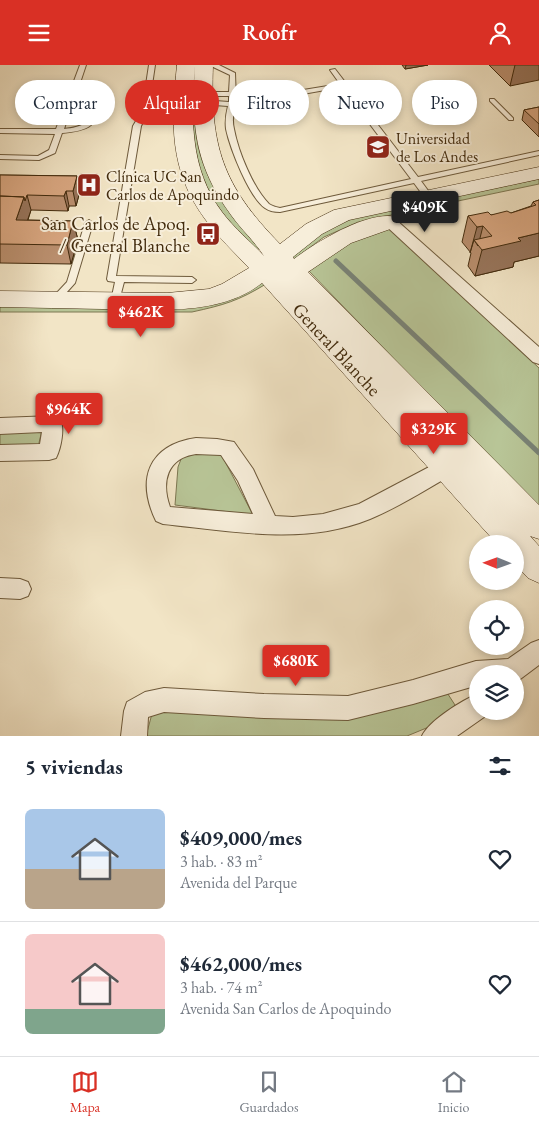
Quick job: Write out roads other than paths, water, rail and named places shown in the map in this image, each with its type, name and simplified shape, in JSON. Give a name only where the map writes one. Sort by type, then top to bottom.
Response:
[{"type":"street","points":[[186,65],[189,80]]},
{"type":"street","points":[[199,80],[204,65]]},
{"type":"street","name":"General Blanche","points":[[186,125],[182,140],[184,154],[195,184],[214,216],[278,270],[459,462],[539,568]]},
{"type":"street","points":[[0,316],[192,318],[234,308],[256,298],[314,229],[342,215],[539,173]]},
{"type":"street","points":[[0,299],[118,290],[167,301],[212,297],[278,270],[357,230],[390,221],[539,189]]},
{"type":"street","points":[[390,221],[535,346]]},
{"type":"street","points":[[0,426],[53,424],[49,453],[0,453]]},
{"type":"street","points":[[268,525],[255,492],[227,449],[207,445],[178,449],[167,456],[160,466],[156,483],[156,500],[163,515],[268,525],[293,526],[323,523],[364,512],[459,462]]},
{"type":"street","name":"General Blanche","points":[[459,462],[539,526]]},
{"type":"street","points":[[519,665],[539,651]]},
{"type":"street","points":[[134,736],[136,711],[145,704],[164,700],[264,706],[348,707],[413,692],[469,675]]},
{"type":"street","points":[[435,736],[469,712]]},
{"type":"lane","points":[[77,80],[83,65]]},
{"type":"lane","points":[[150,80],[152,65]]},
{"type":"lane","points":[[212,65],[222,67],[233,74],[233,80]]},
{"type":"lane","points":[[332,70],[339,80]]},
{"type":"lane","points":[[492,100],[511,119]]},
{"type":"lane","points":[[0,157],[44,156],[52,151],[61,125]]},
{"type":"lane","points":[[0,131],[59,131],[85,125]]},
{"type":"lane","points":[[138,125],[111,279],[118,290],[192,280]]},
{"type":"lane","points":[[230,125],[236,153],[254,187],[265,204],[271,209],[280,210],[539,153]]},
{"type":"lane","points":[[373,125],[428,196]]},
{"type":"lane","points":[[69,294],[89,223]]},
{"type":"waterway","points":[[336,261],[539,453]]},
{"type":"place","name":"Universidad de Los Andes","points":[[378,147]]},
{"type":"place","name":"Clínica UC San Carlos de Apoquindo","points":[[89,185]]},
{"type":"place","name":"San Carlos de Apoq. / General Blanche","points":[[208,234]]}]
